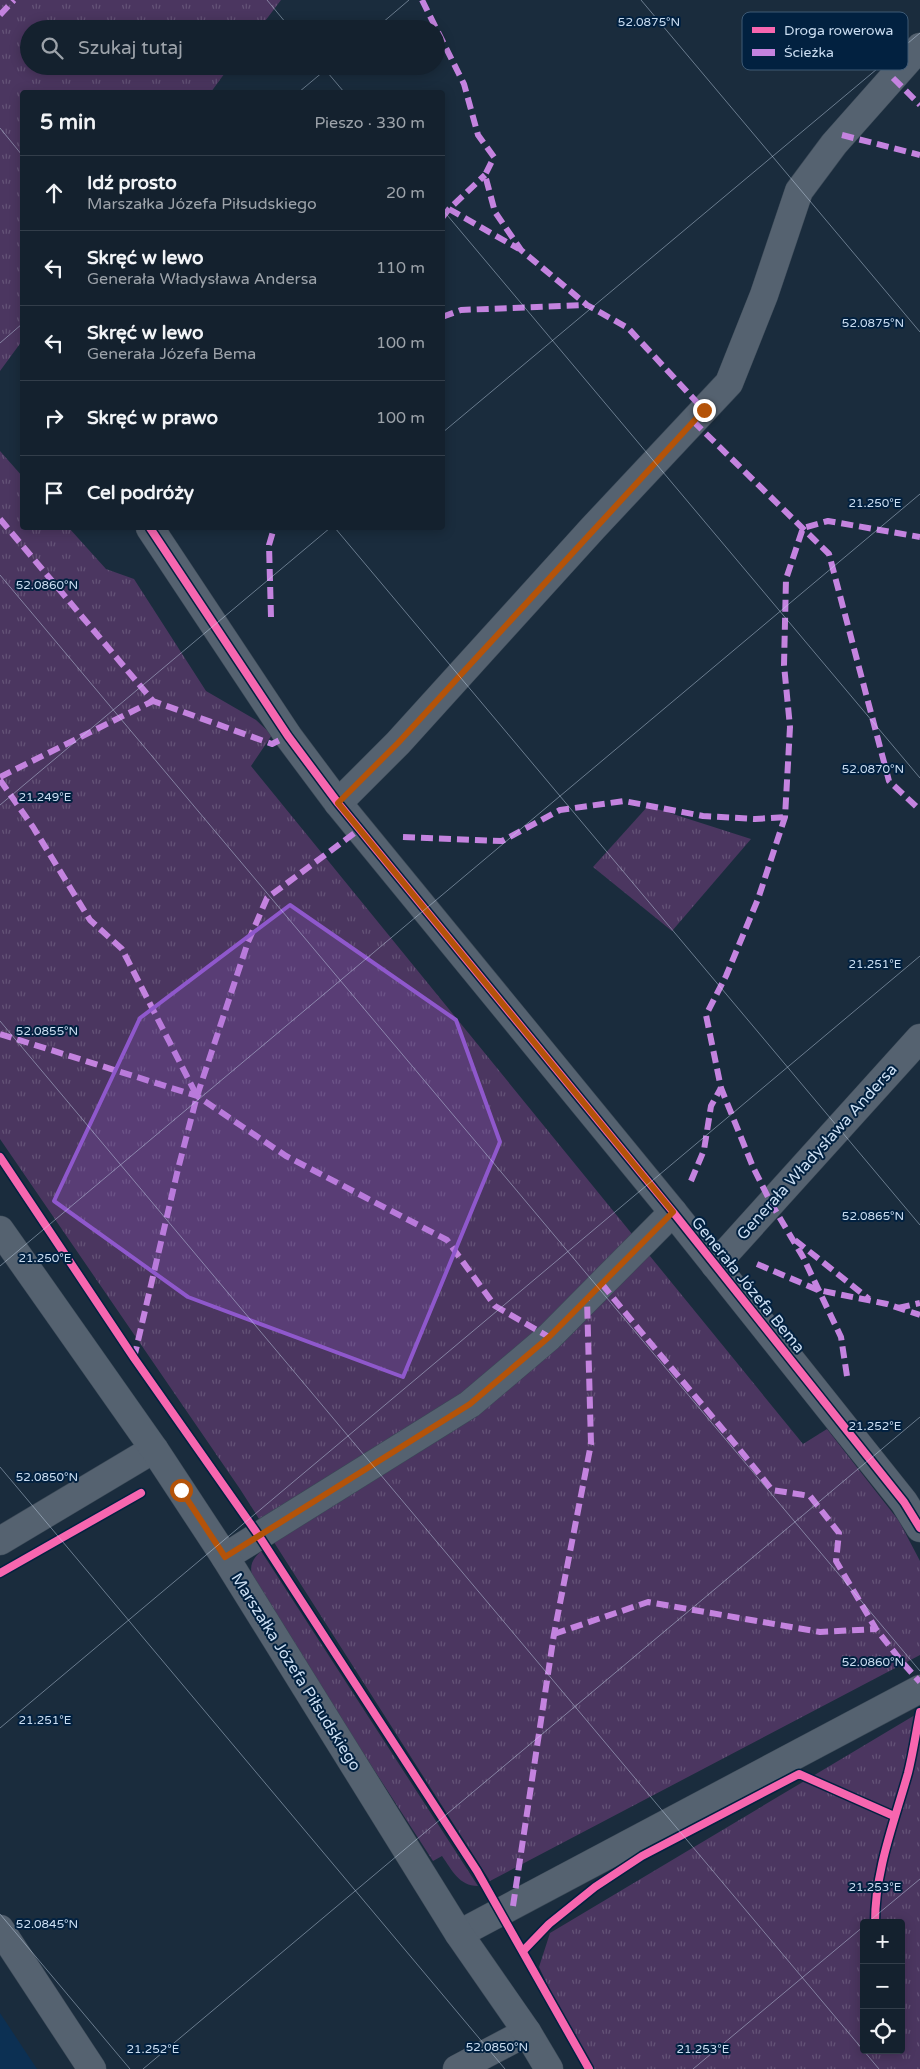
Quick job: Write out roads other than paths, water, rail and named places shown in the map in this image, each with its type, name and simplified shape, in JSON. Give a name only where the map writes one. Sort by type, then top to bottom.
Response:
[{"type":"street","points":[[908,61],[920,47]]},
{"type":"street","points":[[338,803],[398,743],[593,528],[729,383],[764,295],[799,191],[834,144],[900,70]]},
{"type":"street","name":"Generała Józefa Bema","points":[[151,530],[288,736],[338,803],[673,1212],[904,1502],[920,1528]]},
{"type":"street","name":"Generała Władysława Andersa","points":[[715,1265],[920,1038]]},
{"type":"street","points":[[225,1557],[470,1404],[549,1337],[673,1212]]},
{"type":"street","name":"Marszałka Józefa Piłsudskiego","points":[[0,1230],[154,1449],[225,1557],[459,1934],[527,2032],[549,2069]]},
{"type":"street","points":[[0,1541],[154,1449]]},
{"type":"street","points":[[459,1934],[920,1689]]},
{"type":"street","points":[[0,1929],[92,2069]]},
{"type":"street","points":[[457,2069],[527,2032]]}]
